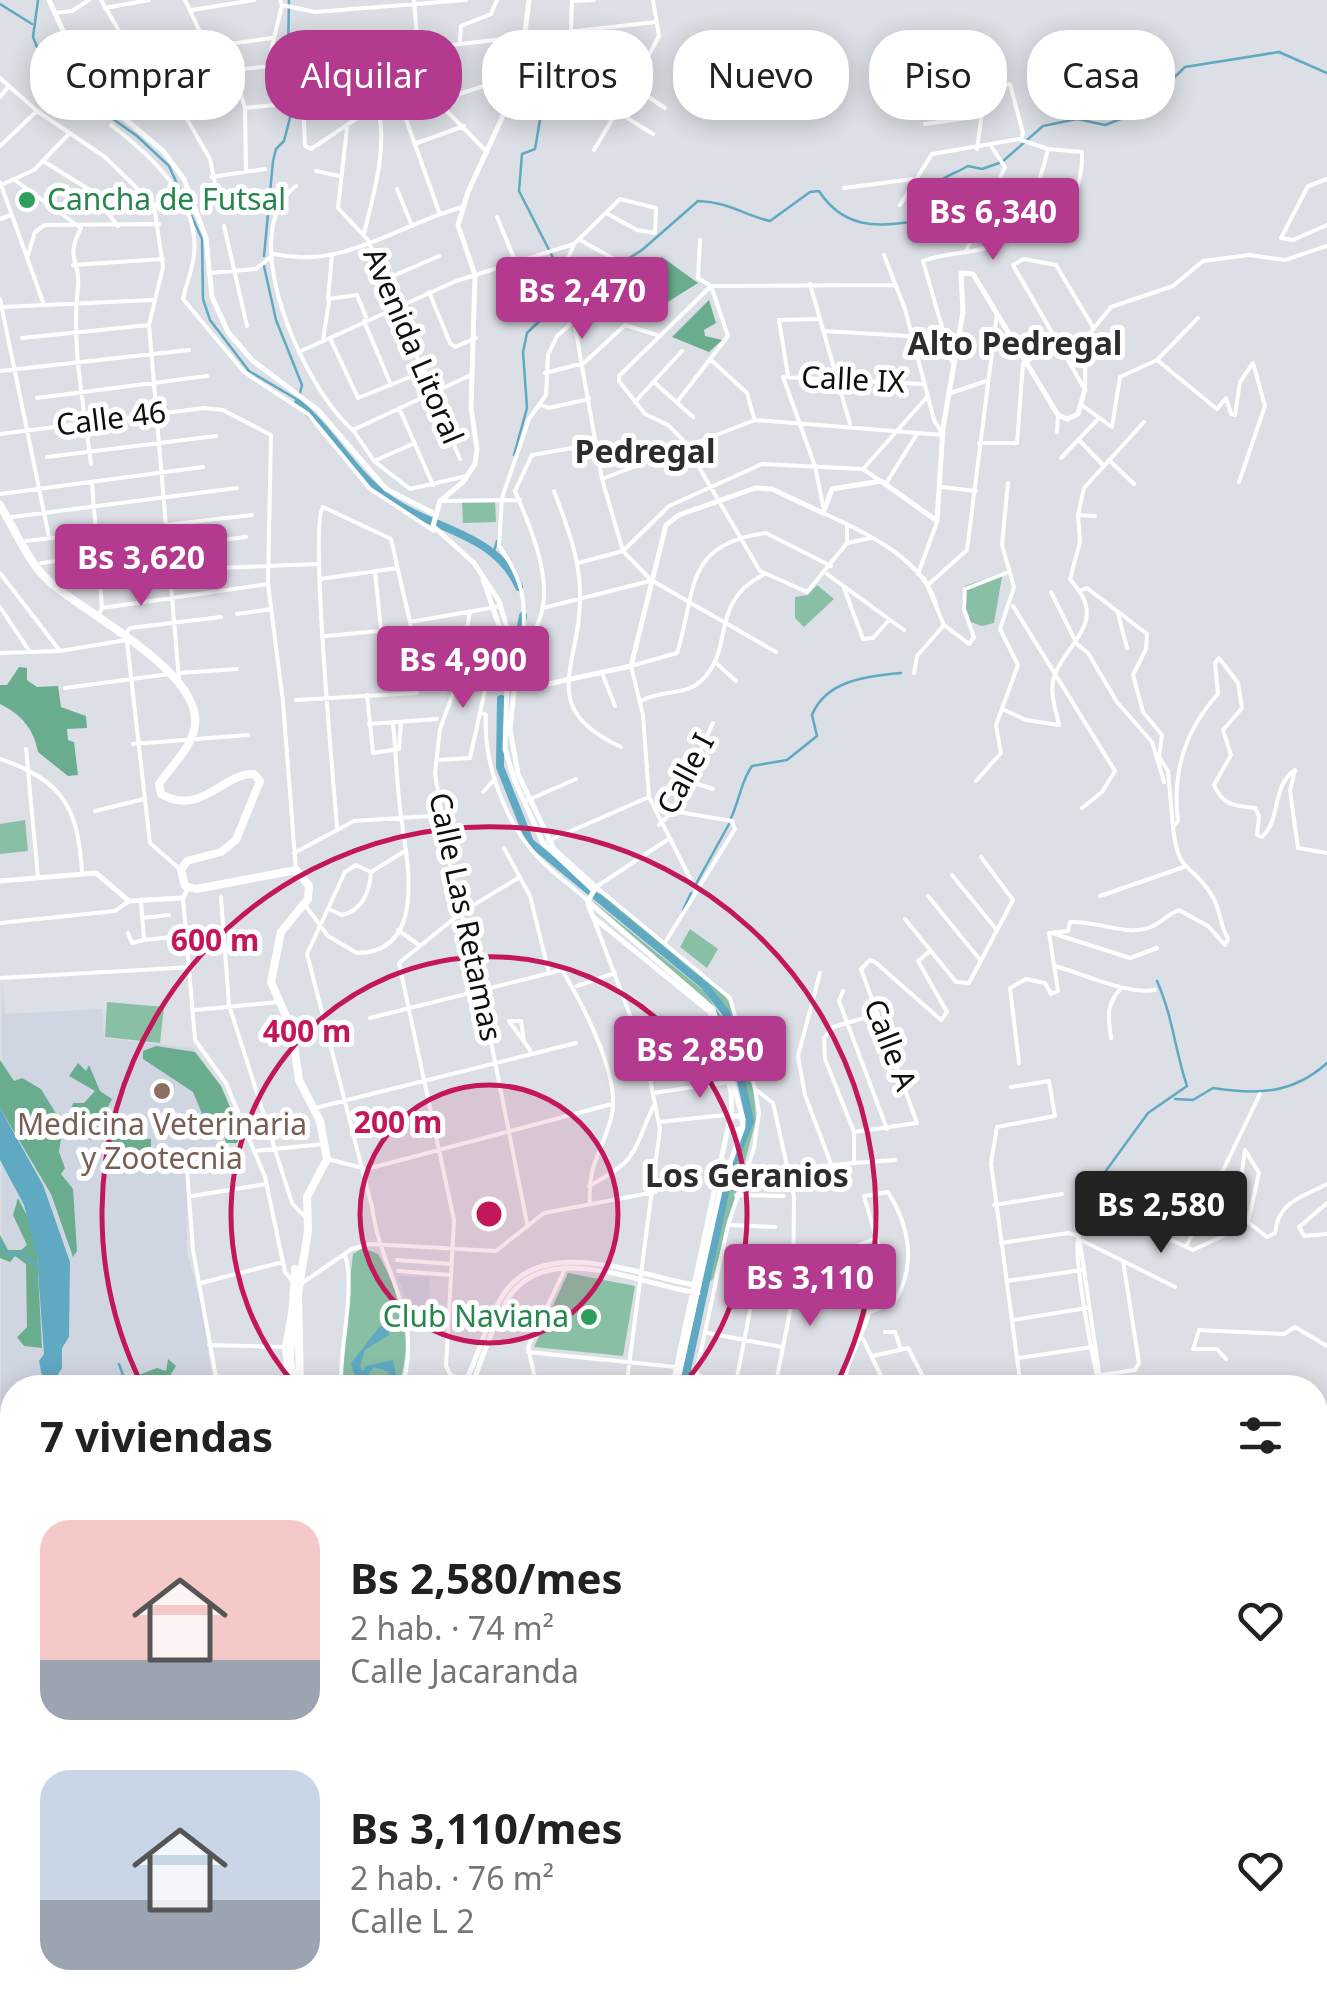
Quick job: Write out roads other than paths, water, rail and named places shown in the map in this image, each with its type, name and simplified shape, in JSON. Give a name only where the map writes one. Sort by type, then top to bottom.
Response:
[{"type":"main road","points":[[49,0],[66,30]]},
{"type":"main road","points":[[526,30],[529,0]]},
{"type":"main road","points":[[129,120],[180,172],[203,227],[208,273],[220,318],[246,354],[318,410],[386,489],[435,515]]},
{"type":"main road","points":[[500,120],[463,207],[459,238],[475,275],[471,407],[478,449],[469,475],[440,501],[433,528],[474,563],[507,620],[514,650],[510,743],[546,842]]},
{"type":"main road","points":[[514,650],[534,687],[631,666],[663,531],[671,518],[717,499],[764,488],[823,509],[832,489],[883,483],[937,521],[948,394],[963,312],[961,273],[973,274],[1023,364],[1058,415],[1072,418],[1083,406],[1085,392]]},
{"type":"main road","points":[[0,495],[24,542],[56,582],[174,674],[196,717],[191,738],[159,790],[170,798],[188,799],[216,793],[250,773],[260,781],[236,840],[221,852],[187,861],[181,870],[186,893]]},
{"type":"main road","points":[[0,506],[10,518]]},
{"type":"main road","points":[[474,563],[496,607],[514,671],[505,748],[546,842],[592,894],[604,922],[710,1012],[728,1082],[731,1120],[701,1288]]},
{"type":"main road","points":[[496,607],[507,620]]},
{"type":"main road","points":[[514,671],[527,673]]},
{"type":"main road","points":[[0,881],[82,872],[104,877],[129,901],[296,870],[309,886],[305,905],[285,925],[278,941],[271,982],[294,1037],[299,1080],[314,1108],[327,1158],[310,1189],[291,1307],[294,1375]]},
{"type":"main road","points":[[592,894],[593,917],[717,1014],[743,1124],[726,1169],[701,1288],[677,1375]]},
{"type":"main road","points":[[598,932],[604,922]]},
{"type":"main road","points":[[731,1120],[743,1124]]},
{"type":"main road","points":[[731,1120],[735,1130],[743,1124]]},
{"type":"main road","points":[[472,1375],[514,1286],[531,1268],[566,1264],[701,1288]]},
{"type":"main road","points":[[295,1375],[296,1282]]},
{"type":"street","points":[[56,13],[72,11],[90,0]]},
{"type":"street","points":[[101,0],[119,30]]},
{"type":"street","points":[[106,8],[147,0]]},
{"type":"street","points":[[185,0],[206,46],[265,39]]},
{"type":"street","points":[[192,10],[252,0]]},
{"type":"street","points":[[302,11],[304,0]]},
{"type":"street","points":[[275,30],[283,4],[302,11],[466,0]]},
{"type":"street","points":[[460,30],[460,26],[491,14],[497,0]]},
{"type":"street","points":[[571,30],[572,0],[594,0]]},
{"type":"street","points":[[653,0],[659,36],[653,47]]},
{"type":"street","points":[[414,2],[416,30]]},
{"type":"street","points":[[580,30],[656,22]]},
{"type":"street","points":[[0,78],[30,105]]},
{"type":"street","points":[[1007,85],[1010,84],[1022,141]]},
{"type":"street","points":[[0,97],[9,86]]},
{"type":"street","points":[[653,100],[665,108]]},
{"type":"street","points":[[246,172],[245,108],[265,106]]},
{"type":"street","points":[[0,146],[30,118]]},
{"type":"street","points":[[50,120],[106,156],[149,198],[160,224],[161,283],[153,300],[149,325],[175,622],[174,674]]},
{"type":"street","points":[[188,120],[210,159],[219,204],[264,196],[264,206]]},
{"type":"street","points":[[305,120],[307,149],[347,128],[354,120]]},
{"type":"street","points":[[364,233],[379,149],[378,120]]},
{"type":"street","points":[[407,120],[440,214]]},
{"type":"street","points":[[458,120],[486,152]]},
{"type":"street","points":[[594,150],[611,120]]},
{"type":"street","points":[[630,120],[653,134]]},
{"type":"street","points":[[925,124],[954,120]]},
{"type":"street","points":[[977,148],[981,120]]},
{"type":"street","points":[[111,125],[176,187],[195,246],[192,276],[182,299],[244,372],[308,414],[370,488],[433,528]]},
{"type":"street","points":[[415,144],[464,126]]},
{"type":"street","name":"Avenida Litoral","points":[[347,128],[338,176],[340,212],[364,233],[371,247],[460,459]]},
{"type":"street","points":[[44,305],[1,184],[16,181],[43,162],[69,134]]},
{"type":"street","points":[[900,206],[913,179],[932,154],[1022,141],[1082,152],[1077,191],[1053,232],[1007,235]]},
{"type":"street","points":[[966,250],[993,200],[1004,166],[991,146]]},
{"type":"street","points":[[952,363],[923,260],[991,246],[1007,235],[1043,173],[1048,148]]},
{"type":"street","points":[[43,162],[90,190],[118,226]]},
{"type":"street","points":[[211,177],[265,168]]},
{"type":"street","points":[[316,171],[338,176]]},
{"type":"street","points":[[844,188],[913,179]]},
{"type":"street","points":[[1327,179],[1312,182],[1305,190],[1282,240],[1327,225]]},
{"type":"street","points":[[16,181],[82,228]]},
{"type":"street","points":[[296,186],[279,210],[268,256],[278,298],[325,397],[374,461],[410,489],[469,475]]},
{"type":"street","points":[[397,190],[412,226]]},
{"type":"street","points":[[592,276],[567,260],[577,242],[620,199],[656,208],[655,233],[638,230],[608,214]]},
{"type":"street","points":[[208,273],[256,269],[268,256],[312,258],[371,247],[463,207]]},
{"type":"street","points":[[0,219],[11,215]]},
{"type":"street","points":[[497,217],[516,264]]},
{"type":"street","points":[[27,258],[35,232],[45,224],[82,228],[160,224]]},
{"type":"street","points":[[224,226],[247,326]]},
{"type":"street","points":[[82,228],[72,248],[72,265],[78,286],[74,304],[90,464]]},
{"type":"street","points":[[700,240],[698,278],[712,286],[895,284]]},
{"type":"street","points":[[301,351],[429,292],[577,242],[616,260]]},
{"type":"street","points":[[1085,392],[1085,342],[1110,307],[1173,286],[1202,262],[1248,255],[1285,260],[1327,246]]},
{"type":"street","points":[[323,340],[332,254]]},
{"type":"street","points":[[386,280],[439,256]]},
{"type":"street","points":[[602,478],[755,420],[850,424],[943,435],[927,397],[884,256]]},
{"type":"street","points":[[72,265],[162,259]]},
{"type":"street","points":[[1085,392],[1082,380],[1013,265],[1028,259],[1060,269],[1093,327]]},
{"type":"street","points":[[810,283],[850,424]]},
{"type":"street","points":[[712,286],[657,335],[618,378],[648,417],[676,431],[688,447],[763,575],[802,592],[826,573],[847,544],[847,524]]},
{"type":"street","points":[[677,402],[728,336],[712,286]]},
{"type":"street","points":[[429,292],[452,346],[476,338]]},
{"type":"street","points":[[329,300],[356,295],[392,385]]},
{"type":"street","points":[[0,299],[49,537]]},
{"type":"street","points":[[1,307],[153,300]]},
{"type":"street","points":[[929,584],[967,550],[997,312]]},
{"type":"street","points":[[1083,406],[1112,427],[1118,381],[1125,372],[1158,360],[1198,318]]},
{"type":"street","points":[[818,319],[779,320],[785,377],[815,466],[823,509],[872,538],[921,576],[929,584],[936,611]]},
{"type":"street","points":[[523,661],[526,597],[514,564],[500,546],[505,498],[529,419],[546,395],[553,342],[574,321],[602,478],[622,551],[651,580],[776,652]]},
{"type":"street","points":[[22,338],[149,325]]},
{"type":"street","points":[[546,374],[584,364],[622,326],[657,335]]},
{"type":"street","points":[[822,331],[910,339],[944,334]]},
{"type":"street","points":[[330,338],[358,398],[425,371]]},
{"type":"street","points":[[979,443],[1017,443],[1023,364],[1058,342]]},
{"type":"street","points":[[0,371],[189,350]]},
{"type":"street","points":[[635,402],[682,351]]},
{"type":"street","points":[[710,360],[747,393],[755,420]]},
{"type":"street","points":[[1158,360],[1218,409],[1226,398],[1231,414],[1235,415],[1240,382],[1253,363],[1266,406],[1239,482]]},
{"type":"street","points":[[354,430],[473,374]]},
{"type":"street","points":[[36,398],[207,376]]},
{"type":"street","name":"Calle IX","points":[[785,377],[923,384]]},
{"type":"street","points":[[948,394],[986,381]]},
{"type":"street","points":[[654,382],[693,416]]},
{"type":"street","points":[[863,468],[927,397]]},
{"type":"street","points":[[540,403],[549,408],[589,399]]},
{"type":"street","name":"Calle 46","points":[[0,434],[204,408],[223,410],[271,435],[268,565]]},
{"type":"street","points":[[399,408],[433,485]]},
{"type":"street","points":[[1057,432],[1058,415]]},
{"type":"street","points":[[1061,458],[1098,419]]},
{"type":"street","points":[[1002,709],[1012,716],[1058,727],[1056,674],[1076,644],[1086,618],[1079,591],[1070,579],[1080,542],[1078,514],[1084,488],[1144,422]]},
{"type":"street","points":[[578,564],[622,551],[669,506],[762,464],[863,468],[883,483],[917,434]]},
{"type":"street","points":[[47,457],[216,436]]},
{"type":"street","points":[[1079,440],[1103,465]]},
{"type":"street","points":[[374,461],[416,443]]},
{"type":"street","points":[[505,498],[515,491],[528,458],[596,444]]},
{"type":"street","points":[[1110,460],[1134,484]]},
{"type":"street","points":[[0,495],[203,467]]},
{"type":"street","points":[[92,483],[100,613],[268,584]]},
{"type":"street","points":[[976,781],[1001,753],[996,725],[1018,665],[1000,629],[1014,588],[1006,573],[1002,539],[1008,483]]},
{"type":"street","points":[[942,487],[976,491]]},
{"type":"street","points":[[10,518],[237,488]]},
{"type":"street","points":[[515,491],[542,571],[543,608],[523,644]]},
{"type":"street","points":[[554,491],[578,564],[581,599],[568,681],[586,730],[621,747]]},
{"type":"street","points":[[440,501],[520,500]]},
{"type":"street","points":[[296,700],[328,697],[416,693],[410,625],[388,535],[358,526],[323,508],[318,514],[320,579],[324,636],[328,697],[337,827]]},
{"type":"street","points":[[1078,514],[1095,516]]},
{"type":"street","points":[[24,542],[252,515]]},
{"type":"street","points":[[937,521],[921,576],[944,626],[962,642],[972,643],[974,634],[962,602],[964,589],[1006,573]]},
{"type":"street","points":[[696,890],[667,840],[649,797],[641,701],[631,666],[678,653],[702,560],[742,538],[772,534],[831,566]]},
{"type":"street","points":[[39,564],[246,538]]},
{"type":"street","points":[[847,544],[872,538]]},
{"type":"street","points":[[100,580],[320,564]]},
{"type":"street","points":[[268,565],[296,870]]},
{"type":"street","points":[[320,579],[398,568]]},
{"type":"street","points":[[375,570],[380,630]]},
{"type":"street","points":[[0,572],[60,651]]},
{"type":"street","points":[[826,573],[904,630]]},
{"type":"street","points":[[736,682],[715,662],[722,624],[742,587],[763,575]]},
{"type":"street","points":[[543,608],[651,580]]},
{"type":"street","points":[[842,584],[856,608],[863,640],[873,638],[890,619]]},
{"type":"street","points":[[1079,591],[1088,588],[1144,630],[1148,639],[1133,676],[1143,712],[1162,735],[1159,758],[1168,771],[1166,786]]},
{"type":"street","points":[[1019,1063],[1010,988],[1026,978],[1039,980],[1056,994],[1047,937],[1051,933],[1068,931],[1070,922],[1076,921],[1108,929],[1146,929],[1179,910],[1208,926],[1225,946],[1228,939],[1212,895],[1176,854],[1166,786],[1152,742],[1127,716],[1088,653],[1076,644],[1051,592]]},
{"type":"street","points":[[1013,606],[1115,771],[1102,792],[1082,808]]},
{"type":"street","points":[[0,607],[30,652]]},
{"type":"street","points":[[324,636],[410,625],[496,607]]},
{"type":"street","points":[[237,614],[271,609]]},
{"type":"street","name":"Calle Las Retamas","points":[[470,612],[458,680],[440,729],[436,760],[462,912],[527,1223]]},
{"type":"street","points":[[1117,613],[1127,648]]},
{"type":"street","points":[[181,870],[150,843],[135,744],[126,636],[130,628],[221,617]]},
{"type":"street","points":[[914,673],[917,656],[944,626]]},
{"type":"street","points":[[0,653],[60,651],[126,636]]},
{"type":"street","points":[[1173,827],[1178,821],[1174,794],[1181,751],[1198,716],[1218,694],[1219,658],[1238,683],[1242,708],[1224,730],[1231,755],[1214,785],[1218,794],[1231,806],[1256,808],[1260,816],[1257,835],[1262,836],[1276,808],[1277,790],[1295,770],[1290,792],[1298,848],[1327,852]]},
{"type":"street","name":"Calle I","points":[[641,701],[693,687],[715,662]]},
{"type":"street","points":[[65,688],[236,669]]},
{"type":"street","points":[[436,760],[470,758],[489,676],[514,671]]},
{"type":"street","points":[[602,673],[615,706]]},
{"type":"street","points":[[367,695],[373,752],[396,752]]},
{"type":"street","points":[[480,712],[486,716],[485,742],[495,779],[533,852],[665,942],[730,998],[755,1089],[758,1124],[728,1225],[701,1288],[707,1333],[696,1374]]},
{"type":"street","points":[[369,724],[437,719]]},
{"type":"street","points":[[396,752],[402,744],[401,722]]},
{"type":"street","points":[[305,905],[336,942],[357,954],[375,950],[398,930],[410,894],[393,723]]},
{"type":"street","name":"Calle I","points":[[660,826],[673,811],[713,723]]},
{"type":"street","points":[[135,744],[248,735]]},
{"type":"street","points":[[26,750],[38,877]]},
{"type":"street","points":[[0,759],[28,768],[52,787],[78,822],[82,872]]},
{"type":"street","points":[[484,792],[495,779]]},
{"type":"street","points":[[528,800],[576,779]]},
{"type":"street","points":[[688,781],[713,789]]},
{"type":"street","points":[[144,790],[159,790]]},
{"type":"street","points":[[546,842],[649,797]]},
{"type":"street","points":[[95,811],[144,799]]},
{"type":"street","points":[[665,942],[735,823],[673,811]]},
{"type":"street","points":[[294,853],[337,827],[445,815]]},
{"type":"street","points":[[592,894],[667,840]]},
{"type":"street","points":[[504,848],[534,908],[550,973]]},
{"type":"street","points":[[331,910],[348,915],[359,906],[371,872],[408,850]]},
{"type":"street","points":[[906,918],[930,951],[963,985],[972,978],[1013,895],[981,857]]},
{"type":"street","points":[[371,872],[356,865],[348,869],[308,954],[362,1168],[376,1244],[408,1313],[410,1357],[405,1375]]},
{"type":"street","points":[[1100,896],[1184,867]]},
{"type":"street","points":[[952,875],[997,930]]},
{"type":"street","points":[[452,1375],[446,1366],[454,1220],[400,960],[462,912],[520,877]]},
{"type":"street","points":[[186,893],[194,1032],[199,1048],[226,1084],[254,1151],[267,1184],[283,1262],[296,1282],[345,1255],[376,1244],[496,1251],[527,1223],[552,1210],[655,1192]]},
{"type":"street","points":[[928,896],[981,961]]},
{"type":"street","points":[[221,897],[229,1005],[292,1203],[306,1219]]},
{"type":"street","points":[[0,922],[115,912],[129,901]]},
{"type":"street","points":[[141,901],[144,940]]},
{"type":"street","points":[[142,918],[169,915]]},
{"type":"street","points":[[593,917],[645,1056],[659,1122],[655,1192],[628,1375]]},
{"type":"street","points":[[398,930],[420,945]]},
{"type":"street","points":[[128,933],[132,943],[171,937]]},
{"type":"street","points":[[1051,933],[1130,958],[1157,948]]},
{"type":"street","name":"Calle A","points":[[886,1129],[917,1123],[861,968],[870,960],[875,962],[941,1020],[948,1012],[918,961],[930,951]]},
{"type":"street","points":[[1054,966],[1122,988],[1155,990]]},
{"type":"street","points":[[0,978],[192,967]]},
{"type":"street","points":[[370,1018],[562,970],[592,1018],[613,1104],[590,1168],[590,1203]]},
{"type":"street","points":[[576,986],[616,972]]},
{"type":"street","points":[[820,973],[798,1056],[805,1095],[832,1164]]},
{"type":"street","points":[[1111,1038],[1107,1015],[1111,998],[1122,988]]},
{"type":"street","points":[[843,991],[839,1001],[886,1129],[854,1132]]},
{"type":"street","points":[[195,1010],[279,1002]]},
{"type":"street","points":[[854,1163],[854,1132],[822,1048],[828,1032],[878,1014]]},
{"type":"street","points":[[328,1030],[344,1025]]},
{"type":"street","points":[[524,1041],[532,1052]]},
{"type":"street","points":[[314,1108],[576,1043]]},
{"type":"street","points":[[1011,1086],[1049,1081],[1054,1116],[997,1128],[992,1163],[994,1205],[1020,1375]]},
{"type":"street","points":[[653,1092],[728,1082]]},
{"type":"street","points":[[755,1089],[773,1103],[794,1197],[794,1296],[777,1375]]},
{"type":"street","points":[[1185,1249],[1260,1094]]},
{"type":"street","points":[[589,1186],[613,1176],[632,1157],[655,1102]]},
{"type":"street","points":[[327,1158],[362,1168],[613,1104]]},
{"type":"street","points":[[659,1122],[725,1116],[731,1120]]},
{"type":"street","points":[[254,1151],[325,1144]]},
{"type":"street","points":[[215,1375],[194,1250],[186,1154],[227,1147]]},
{"type":"street","points":[[1093,1204],[1185,1249],[1196,1249],[1223,1236],[1239,1192],[1245,1150],[1259,1173],[1248,1222],[1265,1236],[1274,1233],[1276,1216],[1285,1206],[1327,1184]]},
{"type":"street","points":[[789,1169],[895,1160]]},
{"type":"street","points":[[1123,1261],[1138,1363],[1135,1370],[1099,1375],[1081,1239],[1093,1204],[1105,1185],[1120,1175],[1202,1214]]},
{"type":"street","points":[[192,1196],[267,1184]]},
{"type":"street","points":[[838,1256],[856,1284],[885,1268],[864,1196],[888,1192],[904,1217],[909,1239],[900,1292],[895,1301],[869,1312],[863,1339],[845,1375]]},
{"type":"street","points":[[994,1205],[1062,1194]]},
{"type":"street","points":[[736,1195],[784,1196]]},
{"type":"street","points":[[1327,1203],[1299,1227],[1304,1236],[1327,1234]]},
{"type":"street","points":[[728,1225],[775,1227]]},
{"type":"street","points":[[1001,1243],[1068,1232],[1176,1287]]},
{"type":"street","points":[[838,1256],[839,1251],[876,1238]]},
{"type":"street","points":[[341,1375],[349,1269],[345,1255]]},
{"type":"street","points":[[795,1272],[838,1256]]},
{"type":"street","points":[[397,1260],[452,1264]]},
{"type":"street","points":[[201,1284],[283,1262]]},
{"type":"street","points":[[534,1375],[528,1352],[566,1264]]},
{"type":"street","points":[[738,1375],[758,1270]]},
{"type":"street","points":[[1007,1282],[1084,1270]]},
{"type":"street","points":[[398,1272],[452,1275]]},
{"type":"street","points":[[794,1296],[810,1312],[835,1298]]},
{"type":"street","points":[[291,1307],[284,1347],[291,1375]]},
{"type":"street","points":[[1012,1320],[1089,1307]]},
{"type":"street","points":[[1226,1360],[1217,1348],[1193,1350],[1200,1330],[1284,1334],[1295,1327],[1327,1346]]},
{"type":"street","points":[[886,1332],[895,1332],[901,1350]]},
{"type":"street","points":[[707,1333],[782,1347]]},
{"type":"street","points":[[863,1339],[881,1375]]},
{"type":"street","points":[[209,1344],[284,1347]]},
{"type":"street","points":[[1019,1358],[1095,1346]]},
{"type":"street","points":[[873,1356],[908,1348],[922,1375]]},
{"type":"street","points":[[528,1352],[679,1368]]},
{"type":"water","points":[[0,1108],[43,1185],[70,1262],[69,1337],[62,1348],[62,1368],[58,1375],[42,1375],[39,1361],[44,1354],[37,1257],[24,1205],[0,1160]]},
{"type":"water","points":[[380,1326],[389,1327],[389,1335],[365,1350],[360,1366],[364,1372],[365,1366],[393,1360],[396,1375],[374,1367],[369,1375],[354,1375],[351,1363]]},
{"type":"waterway","points":[[38,0],[33,37],[47,72],[137,136],[169,166],[202,239],[203,299],[210,320],[249,371],[298,400]]},
{"type":"waterway","points":[[264,256],[273,161],[276,149],[284,141],[298,87],[288,52],[289,0]]},
{"type":"waterway","points":[[0,4],[32,24]]},
{"type":"waterway","points":[[514,455],[527,408],[523,352],[527,333],[557,304],[642,250],[698,201],[770,221],[810,192],[819,191],[850,219],[874,224],[916,221],[927,210],[928,193],[944,178],[968,166],[982,169],[1002,162],[1043,126],[1077,119],[1105,125],[1139,112],[1185,67],[1279,52],[1327,73]]},
{"type":"waterway","points":[[540,120],[535,149],[522,154],[519,191],[571,293]]},
{"type":"waterway","points":[[264,266],[276,320],[302,385],[300,393]]},
{"type":"waterway","points":[[298,403],[375,488],[406,509],[479,543],[508,569],[519,587]]},
{"type":"waterway","points":[[494,551],[497,541]]},
{"type":"waterway","points":[[519,636],[523,616]]},
{"type":"waterway","points":[[731,818],[752,766],[787,760],[817,736],[812,715],[827,694],[862,678],[901,673]]},
{"type":"waterway","points":[[501,699],[500,767],[530,842],[705,986],[726,1013],[750,1121],[730,1170],[686,1375]]},
{"type":"waterway","points":[[696,884],[729,824]]},
{"type":"waterway","points":[[683,910],[691,893]]},
{"type":"waterway","points":[[1082,1193],[1097,1183],[1148,1113],[1187,1086],[1157,981]]},
{"type":"waterway","points":[[1175,1099],[1193,1100],[1213,1088],[1274,1090],[1301,1081],[1327,1063]]},
{"type":"waterway","points":[[193,1123],[208,1109]]},
{"type":"waterway","points":[[0,1241],[6,1254],[23,1254],[40,1269]]},
{"type":"waterway","points":[[119,1364],[123,1375]]},
{"type":"place","name":"Cancha de Futsal","points":[[27,200]]},
{"type":"place","name":"Medicina Veterinaria y Zootecnia","points":[[162,1091]]},
{"type":"place","name":"Club Naviana","points":[[589,1317]]},
{"type":"district","name":"Alto Pedregal","points":[[1015,344]]},
{"type":"district","name":"Pedregal","points":[[645,452]]},
{"type":"district","name":"Los Geranios","points":[[747,1176]]}]
